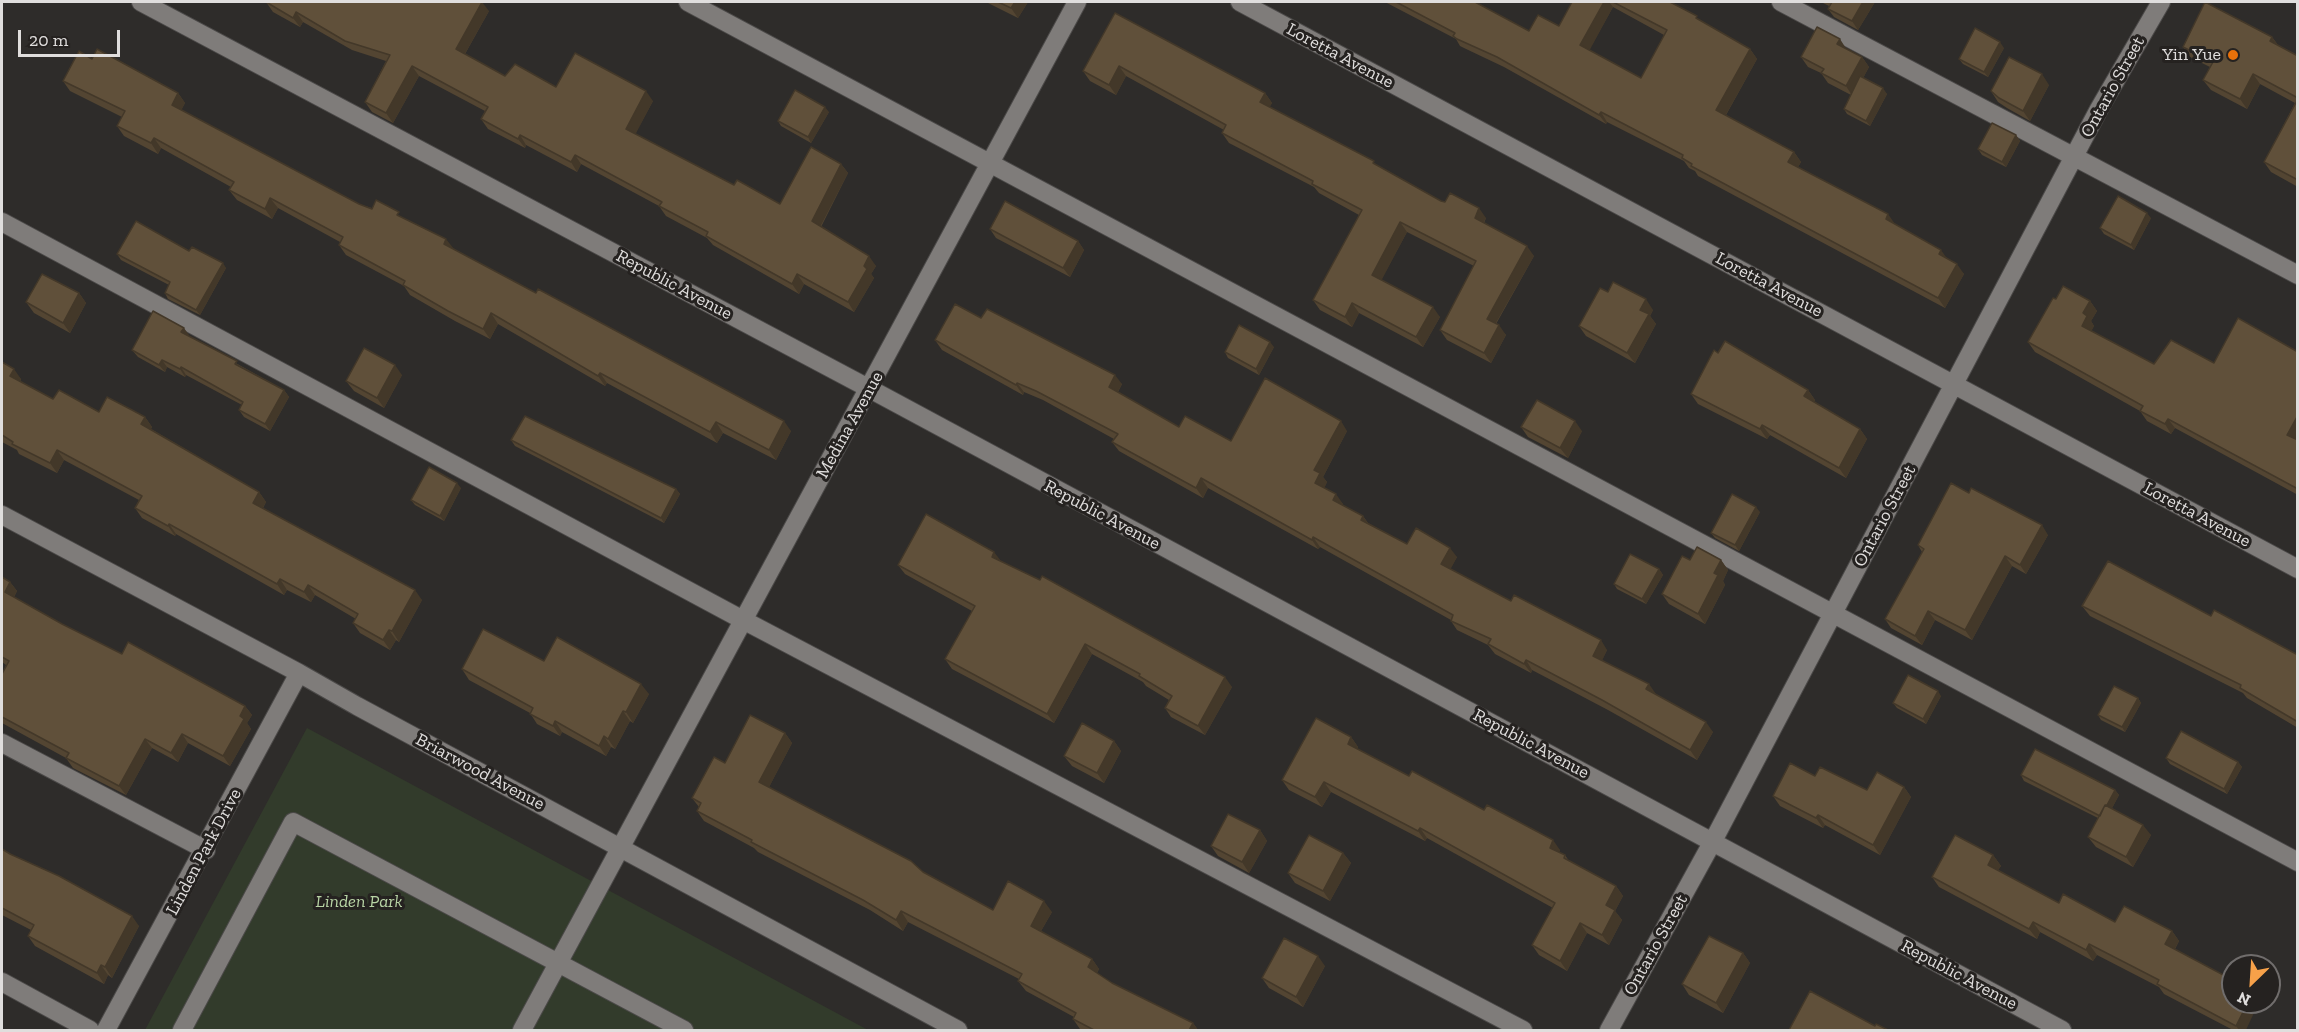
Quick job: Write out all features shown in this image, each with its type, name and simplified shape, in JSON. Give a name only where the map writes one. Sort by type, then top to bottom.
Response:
[{"type":"street","name":"Republic Avenue","points":[[141,2],[870,389],[2062,1030]]},
{"type":"street","points":[[688,2],[992,161],[2298,862]]},
{"type":"street","name":"Medina Avenue","points":[[522,1030],[1077,2]]},
{"type":"street","name":"Loretta Avenue","points":[[1240,2],[2298,570]]},
{"type":"street","points":[[1781,2],[2298,275]]},
{"type":"street","name":"Ontario Street","points":[[1609,1030],[1713,842],[2099,109],[2161,2]]},
{"type":"street","points":[[2,222],[743,620],[1523,1030]]},
{"type":"street","name":"Briarwood Avenue","points":[[2,515],[958,1030]]},
{"type":"street","name":"Linden Park Drive","points":[[106,1030],[206,850],[299,673]]},
{"type":"street","points":[[2,743],[206,850]]},
{"type":"street","points":[[182,1030],[293,822],[684,1030]]},
{"type":"street","points":[[2,982],[90,1030]]},
{"type":"green space","name":"Linden Park","points":[[307,728],[868,1030],[145,1030]]},
{"type":"building","points":[[266,2],[482,2],[456,49],[505,76],[515,64],[556,87],[575,53],[646,91],[626,129],[734,185],[737,180],[780,204],[811,147],[841,164],[812,221],[869,256],[864,266],[867,269],[848,302],[797,274],[792,284],[706,236],[708,232],[659,206],[662,202],[575,155],[571,162],[520,135],[518,139],[481,119],[488,107],[412,66],[386,113],[365,102],[390,55],[345,41],[296,12],[293,18]]},
{"type":"building","points":[[998,2],[1015,2],[1011,8]]},
{"type":"building","points":[[1396,2],[1475,2],[1529,31],[1538,15],[1559,26],[1572,2],[1604,2],[1580,45],[1641,78],[1667,30],[1613,2],[1670,2],[1750,49],[1716,110],[1794,152],[1788,162],[1888,214],[1886,219],[1941,250],[1939,254],[1957,264],[1938,298],[1691,166],[1692,164],[1682,158],[1683,155],[1601,112],[1599,115],[1497,57],[1457,39],[1453,36],[1455,33]]},
{"type":"building","points":[[1832,2],[1863,2],[1852,21],[1828,9]]},
{"type":"building","points":[[2205,2],[2272,37],[2270,41],[2298,56],[2298,98],[2253,74],[2240,99],[2203,80],[2213,62],[2183,47]]},
{"type":"building","points":[[1115,13],[1265,93],[1260,102],[1374,161],[1373,163],[1441,201],[1445,202],[1450,193],[1479,208],[1475,218],[1527,246],[1487,319],[1499,325],[1484,353],[1440,330],[1476,261],[1400,222],[1372,275],[1433,307],[1416,337],[1352,303],[1345,317],[1313,300],[1362,210],[1222,133],[1226,125],[1119,66],[1109,85],[1083,71]]},
{"type":"building","points":[[1817,27],[1840,39],[1837,44],[1862,57],[1846,86],[1821,73],[1824,69],[1801,57]]},
{"type":"building","points":[[1975,28],[2000,42],[1984,72],[1959,59]]},
{"type":"building","points":[[97,49],[178,93],[172,105],[359,204],[372,209],[376,200],[399,212],[397,215],[446,239],[444,244],[536,293],[538,289],[784,421],[769,450],[716,422],[710,432],[600,373],[598,376],[491,313],[483,329],[403,285],[405,281],[339,245],[343,237],[270,198],[265,209],[229,190],[234,182],[154,138],[151,143],[117,126],[125,111],[63,81],[79,51],[92,59]]},
{"type":"building","points":[[2009,57],[2042,74],[2023,111],[1991,91]]},
{"type":"building","points":[[1860,76],[1883,88],[1866,121],[1844,109]]},
{"type":"building","points":[[795,90],[825,107],[808,137],[778,121]]},
{"type":"building","points":[[2298,99],[2298,180],[2264,162]]},
{"type":"building","points":[[1992,123],[2016,135],[2002,162],[1978,149]]},
{"type":"building","points":[[2118,196],[2147,213],[2131,245],[2100,228]]},
{"type":"building","points":[[1005,201],[1078,241],[1063,268],[990,229]]},
{"type":"building","points":[[136,221],[189,251],[192,247],[223,263],[196,310],[165,293],[170,282],[117,254]]},
{"type":"building","points":[[42,274],[79,293],[63,323],[26,302]]},
{"type":"building","points":[[1613,282],[1646,299],[1640,310],[1649,314],[1627,353],[1579,326],[1600,288],[1608,292]]},
{"type":"building","points":[[2063,286],[2090,301],[2083,313],[2087,316],[2082,326],[2154,364],[2171,340],[2214,363],[2238,318],[2298,352],[2298,415],[2287,435],[2298,440],[2298,489],[2168,419],[2165,424],[2140,411],[2143,406],[2028,342],[2053,298],[2056,299]]},
{"type":"building","points":[[955,304],[981,318],[987,309],[1115,375],[1109,387],[1179,427],[1185,416],[1231,441],[1265,378],[1341,421],[1314,470],[1320,473],[1315,483],[1336,494],[1333,500],[1363,516],[1361,520],[1407,544],[1416,528],[1450,548],[1441,564],[1511,601],[1514,595],[1601,640],[1593,656],[1649,684],[1646,689],[1706,722],[1690,750],[1526,660],[1524,664],[1488,644],[1491,639],[1451,621],[1453,615],[1313,537],[1312,540],[1201,478],[1196,488],[1112,442],[1118,434],[1036,391],[1017,383],[1016,385],[935,340]]},
{"type":"building","points":[[153,311],[184,328],[181,332],[237,361],[235,364],[284,390],[265,424],[239,410],[243,402],[181,367],[180,369],[162,360],[159,365],[132,350]]},
{"type":"building","points":[[1239,325],[1270,342],[1256,369],[1225,352]]},
{"type":"building","points":[[1725,341],[1808,390],[1804,396],[1860,429],[1839,468],[1762,425],[1760,429],[1691,394],[1714,350],[1718,353]]},
{"type":"building","points":[[364,348],[395,365],[377,398],[346,381]]},
{"type":"building","points":[[2,362],[14,369],[10,376],[53,399],[59,390],[99,412],[107,397],[145,417],[141,424],[259,492],[253,503],[415,590],[392,631],[389,630],[383,640],[353,623],[358,614],[308,585],[304,592],[280,579],[277,584],[169,524],[168,526],[135,508],[142,496],[57,450],[50,463],[12,444],[13,442],[2,435]]},
{"type":"building","points":[[1537,400],[1575,421],[1560,448],[1521,427]]},
{"type":"building","points":[[525,416],[676,489],[661,518],[511,440]]},
{"type":"building","points":[[429,467],[457,483],[440,516],[411,500]]},
{"type":"building","points":[[1951,483],[1969,493],[1971,488],[2042,525],[2020,565],[2005,556],[1965,630],[1928,611],[1915,636],[1885,619],[1924,549],[1918,545]]},
{"type":"building","points":[[1732,494],[1756,507],[1735,545],[1711,533]]},
{"type":"building","points":[[926,514],[994,552],[992,557],[1040,580],[1042,576],[1225,677],[1198,726],[1165,708],[1172,696],[1139,676],[1140,674],[1085,644],[1047,714],[945,659],[975,606],[898,565]]},
{"type":"building","points":[[1697,547],[1721,560],[1714,573],[1718,575],[1698,614],[1662,594],[1682,556],[1690,560]]},
{"type":"building","points":[[1630,554],[1659,569],[1642,599],[1614,584]]},
{"type":"building","points":[[2108,561],[2211,616],[2214,610],[2298,655],[2298,722],[2240,688],[2241,685],[2082,606]]},
{"type":"building","points":[[2,577],[10,582],[5,592],[62,624],[122,654],[128,642],[245,706],[240,716],[244,719],[223,756],[182,734],[171,753],[145,739],[119,786],[66,758],[69,753],[2,717],[2,674],[9,661],[2,657]]},
{"type":"building","points":[[483,629],[544,661],[557,637],[641,684],[608,739],[604,736],[599,746],[555,721],[553,726],[530,714],[533,708],[462,669]]},
{"type":"building","points":[[1908,675],[1938,691],[1923,719],[1893,703]]},
{"type":"building","points":[[2114,686],[2138,698],[2122,727],[2098,715]]},
{"type":"building","points":[[750,715],[785,733],[759,782],[911,861],[923,872],[993,910],[1008,881],[1044,901],[1031,926],[1092,959],[1088,967],[1112,983],[1193,1023],[1189,1030],[1094,1030],[1073,1019],[1076,1013],[1018,981],[1022,974],[901,911],[896,920],[697,811],[701,803],[692,798],[714,757],[725,763]]},
{"type":"building","points":[[1316,718],[1351,737],[1348,744],[1409,776],[1412,771],[1484,810],[1487,805],[1553,840],[1550,848],[1616,886],[1606,905],[1615,910],[1602,935],[1580,923],[1560,961],[1532,945],[1555,903],[1420,828],[1418,831],[1324,782],[1315,797],[1282,780]]},
{"type":"building","points":[[1082,723],[1114,741],[1097,773],[1064,756]]},
{"type":"building","points":[[2181,731],[2238,762],[2224,789],[2166,758]]},
{"type":"building","points":[[2035,749],[2115,790],[2100,816],[2021,775]]},
{"type":"building","points":[[1790,763],[1815,776],[1820,767],[1867,790],[1877,772],[1904,787],[1873,845],[1818,815],[1816,818],[1773,796]]},
{"type":"building","points":[[2105,805],[2143,825],[2126,857],[2088,837]]},
{"type":"building","points":[[1228,814],[1260,830],[1242,862],[1211,846]]},
{"type":"building","points":[[1309,835],[1343,853],[1323,891],[1288,873]]},
{"type":"building","points":[[1955,835],[1993,855],[1988,865],[2059,903],[2063,894],[2115,922],[2124,906],[2172,931],[2165,944],[2221,974],[2221,1014],[2242,1014],[2236,1026],[2157,984],[2159,980],[2089,944],[2086,950],[2033,922],[2029,929],[1932,877]]},
{"type":"building","points":[[2,849],[59,876],[132,916],[105,967],[101,965],[97,973],[28,936],[34,925],[2,908]]},
{"type":"building","points":[[1709,936],[1743,953],[1716,1003],[1682,984]]},
{"type":"building","points":[[1284,938],[1318,956],[1296,997],[1262,978]]},
{"type":"building","points":[[1810,991],[1875,1026],[1876,1024],[1888,1030],[1789,1030]]},
{"type":"place","name":"Yin Yue","points":[[2233,55]]}]
